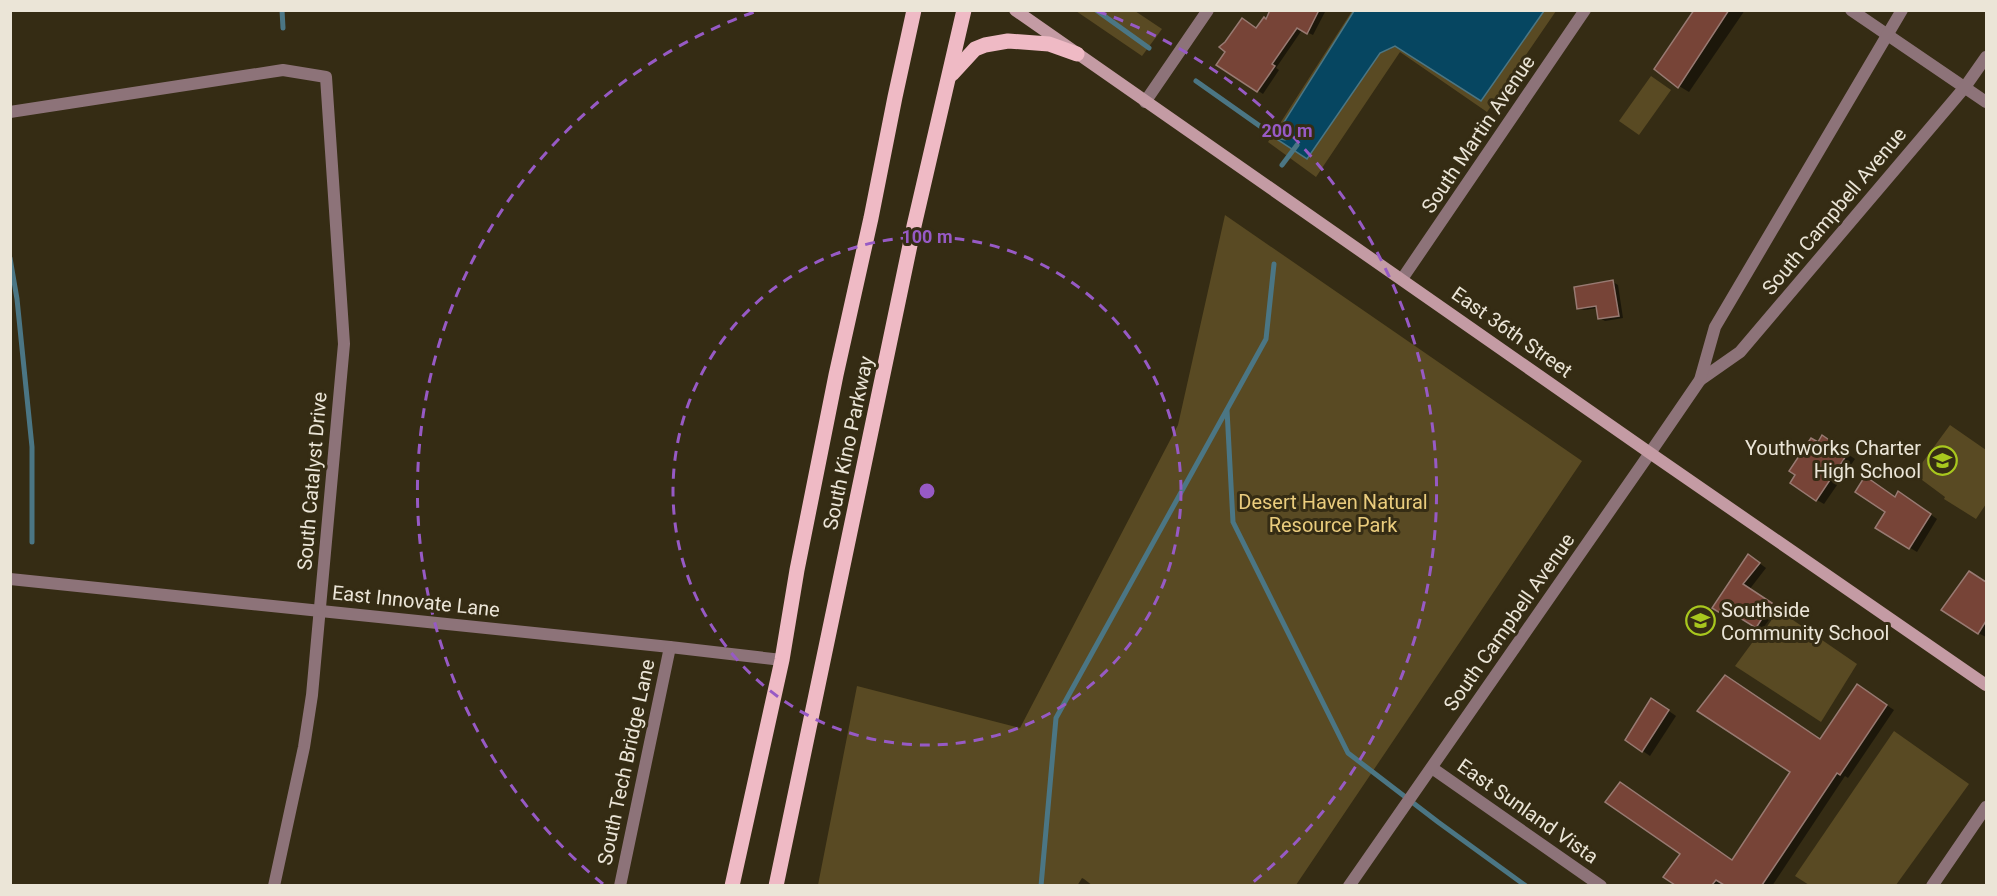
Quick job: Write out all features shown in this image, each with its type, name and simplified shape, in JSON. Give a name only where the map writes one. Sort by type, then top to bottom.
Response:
[{"type":"main road","name":"South Kino Parkway","points":[[732,885],[782,660],[797,570],[836,375],[872,218],[914,10]]},
{"type":"main road","name":"South Kino Parkway","points":[[776,885],[914,226],[964,10]]},
{"type":"main road","name":"East 36th Street","points":[[1015,10],[1986,685]]},
{"type":"main road","points":[[948,79],[975,49],[986,45],[1008,41],[1048,44],[1077,54]]},
{"type":"street","points":[[1145,102],[1208,10]]},
{"type":"street","name":"South Martin Avenue","points":[[1402,279],[1585,10]]},
{"type":"street","points":[[1851,10],[1986,102]]},
{"type":"street","name":"South Campbell Avenue","points":[[1349,885],[1700,380],[1715,327],[1902,10]]},
{"type":"street","name":"South Campbell Avenue","points":[[1700,380],[1740,352],[1965,87],[1986,57]]},
{"type":"street","name":"South Catalyst Drive","points":[[10,112],[283,70],[326,77],[344,344],[312,695],[304,747],[274,885]]},
{"type":"street","name":"East Innovate Lane","points":[[10,579],[782,660]]},
{"type":"street","name":"South Tech Bridge Lane","points":[[620,885],[670,647]]},
{"type":"street","name":"East Sunland Vista","points":[[1432,768],[1601,885]]},
{"type":"street","points":[[1932,885],[1986,807]]},
{"type":"green space","points":[[1076,11],[1135,11],[1162,29],[1142,56]]},
{"type":"green space","points":[[1352,11],[1556,11],[1487,112],[1400,52],[1316,177],[1268,142]]},
{"type":"green space","points":[[1651,76],[1671,90],[1639,135],[1619,121]]},
{"type":"green space","name":"Desert Haven Natural Resource Park","points":[[1225,215],[1582,461],[1296,885],[818,885],[857,686],[1020,728],[1178,425]]},
{"type":"green space","points":[[1950,425],[1986,450],[1986,504],[1976,519],[1944,499],[1945,497],[1914,474]]},
{"type":"green space","points":[[1777,609],[1857,664],[1821,722],[1735,666]]},
{"type":"green space","points":[[1894,731],[1969,784],[1896,885],[1809,885],[1795,876]]},
{"type":"water","points":[[1354,11],[1544,11],[1481,101],[1395,46],[1380,53],[1307,159],[1278,140],[1284,122]]},
{"type":"building","points":[[1270,10],[1319,10],[1307,34],[1297,28],[1272,64],[1275,66],[1257,92],[1216,65],[1225,52],[1219,47],[1242,18],[1256,28],[1264,17],[1266,19]]},
{"type":"building","points":[[1694,10],[1729,10],[1678,88],[1654,69]]},
{"type":"building","points":[[1613,280],[1619,316],[1598,319],[1596,306],[1577,309],[1574,287]]},
{"type":"building","points":[[1822,435],[1848,453],[1816,501],[1790,483],[1795,475],[1789,471],[1811,438],[1818,442]]},
{"type":"building","points":[[1865,476],[1895,497],[1898,491],[1931,514],[1909,549],[1875,528],[1885,512],[1855,492]]},
{"type":"building","points":[[1748,554],[1760,563],[1743,584],[1772,603],[1756,628],[1724,608],[1720,613],[1712,608]]},
{"type":"building","points":[[1969,571],[1986,582],[1986,621],[1978,634],[1941,610]]},
{"type":"building","points":[[1725,675],[1820,739],[1857,684],[1887,705],[1840,775],[1837,773],[1762,885],[1724,885],[1716,880],[1712,885],[1675,885],[1663,877],[1680,854],[1605,802],[1620,782],[1732,860],[1790,772],[1697,711]]},
{"type":"building","points":[[1651,698],[1669,710],[1642,752],[1625,740]]},
{"type":"waterway","points":[[282,10],[283,28]]},
{"type":"waterway","points":[[1096,10],[1149,48]]},
{"type":"waterway","points":[[1196,81],[1274,136],[1285,138]]},
{"type":"waterway","points":[[1282,165],[1297,145]]},
{"type":"waterway","points":[[10,258],[17,299],[32,447],[32,542]]},
{"type":"waterway","points":[[1041,886],[1056,718],[1266,339],[1274,264]]},
{"type":"waterway","points":[[1227,410],[1233,522],[1348,753],[1526,886]]},
{"type":"place","name":"Youthworks Charter High School","points":[[1942,460]]},
{"type":"place","name":"Southside Community School","points":[[1700,621]]}]
